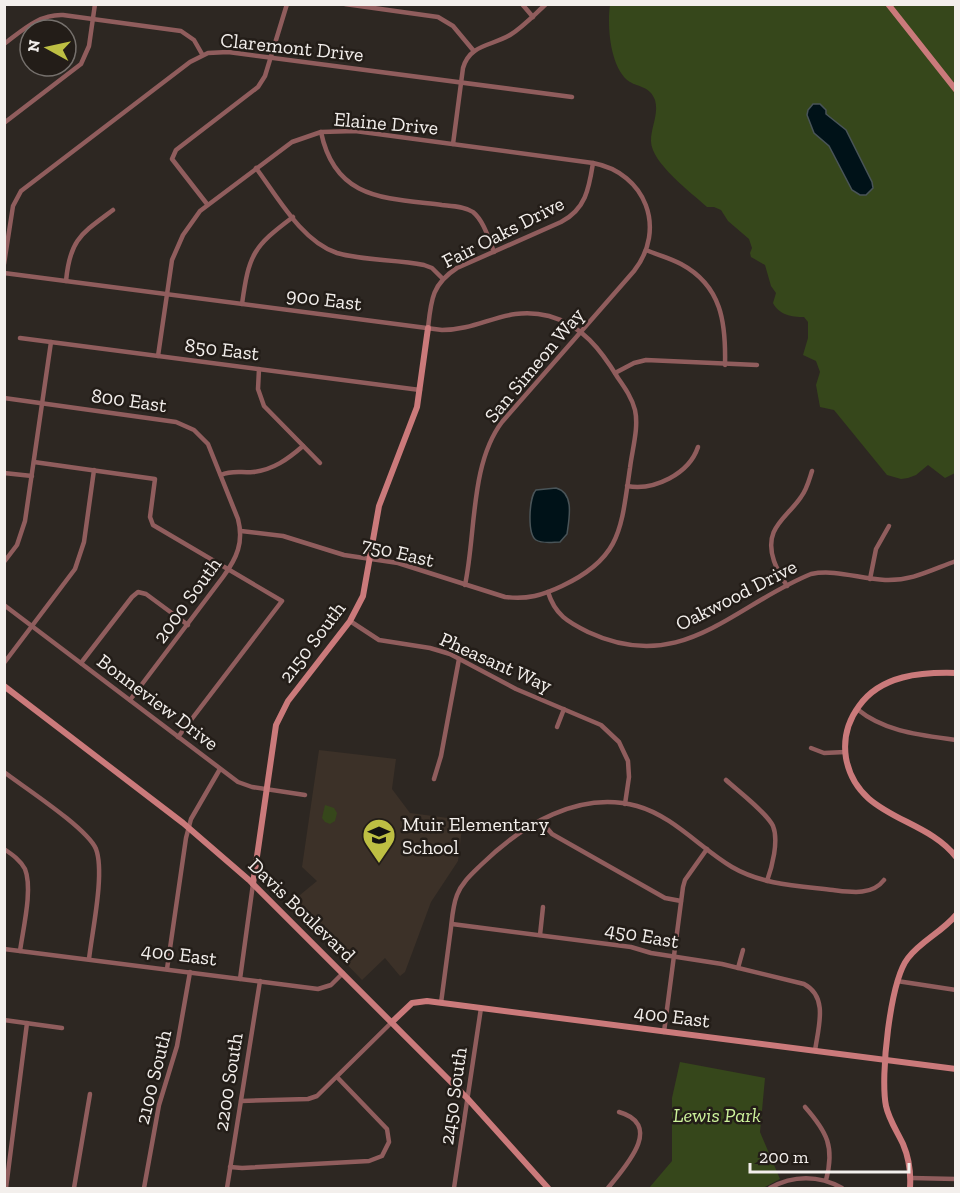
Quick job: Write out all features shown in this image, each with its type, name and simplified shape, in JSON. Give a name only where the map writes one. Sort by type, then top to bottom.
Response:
[{"type":"street","points":[[4,123],[81,64],[88,51],[95,4]]},
{"type":"street","points":[[207,204],[172,156],[176,150],[254,92],[265,76],[287,4]]},
{"type":"street","points":[[345,4],[443,19],[453,26],[473,50]]},
{"type":"street","points":[[522,4],[533,16]]},
{"type":"street","points":[[453,144],[464,63],[473,50],[509,36],[546,4]]},
{"type":"street","points":[[888,4],[956,90]]},
{"type":"street","points":[[4,34],[7,42],[33,22],[47,16],[63,15],[181,31],[194,40],[202,54]]},
{"type":"street","name":"Claremont Drive","points":[[4,264],[13,206],[21,191],[202,54],[221,52],[572,97]]},
{"type":"street","name":"Elaine Drive","points":[[158,356],[170,269],[178,243],[194,218],[207,204],[292,142],[321,132],[346,130],[453,144],[593,163],[619,172],[643,197],[650,224],[646,250]]},
{"type":"street","points":[[321,132],[323,144],[335,168],[353,187],[375,196],[468,209],[478,217],[494,252]]},
{"type":"street","name":"Fair Oaks Drive","points":[[428,328],[432,299],[438,284],[443,279],[458,268],[561,222],[574,213],[588,194],[593,163]]},
{"type":"street","points":[[256,168],[313,240],[331,250],[345,254],[424,265],[432,268],[443,279]]},
{"type":"street","points":[[66,281],[69,259],[77,241],[113,210]]},
{"type":"street","points":[[242,304],[248,267],[254,251],[266,238],[293,217]]},
{"type":"street","points":[[646,250],[684,265],[701,278],[711,290],[719,304],[724,321],[725,365]]},
{"type":"street","name":"San Simeon Way","points":[[465,585],[483,463],[489,444],[502,422],[637,266],[646,250]]},
{"type":"street","name":"900 East","points":[[4,273],[449,330],[464,329],[497,317],[525,313],[553,318],[581,332],[597,346],[631,398],[636,414],[627,486]]},
{"type":"street","name":"2150 South","points":[[240,979],[274,735],[283,708],[350,621],[363,596],[379,506],[415,415],[428,328]]},
{"type":"street","name":"850 East","points":[[20,338],[420,390]]},
{"type":"street","points":[[4,562],[17,545],[24,529],[51,342]]},
{"type":"street","points":[[615,373],[634,363],[646,360],[758,365]]},
{"type":"street","points":[[259,369],[258,388],[264,406],[320,463]]},
{"type":"street","name":"800 East","points":[[4,398],[165,419],[182,424],[194,430],[208,444],[221,475]]},
{"type":"street","points":[[241,531],[221,475],[231,471],[250,472],[268,469],[283,462],[303,446]]},
{"type":"street","points":[[627,486],[643,488],[660,483],[689,464],[694,459],[698,447]]},
{"type":"street","points":[[34,462],[155,479],[151,522],[282,601],[178,737]]},
{"type":"street","points":[[4,663],[70,577],[79,560],[84,542],[94,470]]},
{"type":"street","points":[[787,586],[774,561],[773,536],[781,519],[805,491],[812,471]]},
{"type":"street","points":[[4,473],[32,476]]},
{"type":"street","name":"750 East","points":[[241,531],[284,536],[344,555],[398,563],[513,598],[529,598],[584,575],[606,555],[619,529],[627,486]]},
{"type":"street","points":[[870,579],[876,549],[889,526]]},
{"type":"street","name":"2000 South","points":[[130,700],[229,570],[239,548],[241,531]]},
{"type":"street","name":"Oakwood Drive","points":[[548,592],[555,610],[572,624],[612,642],[649,646],[681,642],[703,633],[802,578],[818,573],[889,580],[910,578],[956,561]]},
{"type":"street","points":[[81,663],[138,592],[146,594],[188,625]]},
{"type":"street","name":"Bonneview Drive","points":[[4,604],[220,769],[245,785],[305,795]]},
{"type":"street","name":"Pheasant Way","points":[[350,621],[380,640],[430,648],[459,659],[516,689],[601,725],[620,742],[629,766],[625,804]]},
{"type":"street","points":[[434,778],[441,756],[459,659]]},
{"type":"street","points":[[956,673],[924,673],[894,680],[869,694],[857,709],[847,730],[845,752],[852,778],[867,797],[942,843],[956,856]]},
{"type":"street","name":"Davis Boulevard","points":[[4,686],[188,827],[253,884],[467,1098],[548,1188]]},
{"type":"street","name":"Pheasant Way","points":[[557,726],[564,709]]},
{"type":"street","points":[[857,709],[870,719],[892,729],[956,740]]},
{"type":"street","points":[[811,748],[824,753],[845,752]]},
{"type":"street","points":[[167,969],[188,827],[220,769]]},
{"type":"street","points":[[4,772],[79,828],[95,848],[99,869],[89,959]]},
{"type":"street","points":[[726,780],[773,826],[775,837],[771,870],[767,881]]},
{"type":"street","points":[[441,1003],[457,896],[467,879],[505,843],[565,809],[605,802],[625,804],[655,813],[740,871],[767,881],[855,892],[876,888],[884,880]]},
{"type":"street","points":[[541,821],[552,834],[665,898],[681,901]]},
{"type":"street","points":[[4,849],[19,860],[27,877],[28,888],[20,951]]},
{"type":"street","points":[[663,1032],[685,880],[707,849]]},
{"type":"street","points":[[540,935],[543,907]]},
{"type":"street","points":[[910,1188],[911,1178],[906,1154],[886,1106],[884,1081],[897,981],[902,967],[913,952],[956,915]]},
{"type":"street","name":"450 East","points":[[452,924],[631,947],[651,953],[738,968],[804,984],[819,998],[815,1051]]},
{"type":"street","name":"400 East","points":[[4,949],[322,989],[331,985],[343,973]]},
{"type":"street","points":[[738,968],[743,950]]},
{"type":"street","name":"2100 South","points":[[144,1188],[159,1105],[177,1046],[190,972]]},
{"type":"street","name":"2200 South","points":[[227,1188],[260,981]]},
{"type":"street","points":[[897,981],[956,990]]},
{"type":"street","name":"400 East","points":[[392,1022],[412,1003],[418,1001],[956,1069]]},
{"type":"street","name":"2450 South","points":[[454,1188],[481,1008]]},
{"type":"street","points":[[4,1020],[62,1028]]},
{"type":"street","points":[[241,1101],[311,1098],[319,1095],[392,1022]]},
{"type":"street","points":[[6,1188],[27,1023]]},
{"type":"street","points":[[230,1167],[372,1161],[382,1156],[389,1142],[385,1126],[337,1077]]},
{"type":"street","points":[[74,1188],[90,1094]]},
{"type":"street","points":[[805,1107],[821,1128],[828,1142],[830,1160],[826,1180]]},
{"type":"street","points":[[608,1188],[632,1157],[639,1141],[640,1131],[636,1122],[630,1116],[619,1112]]},
{"type":"street","points":[[770,1188],[798,1178],[826,1180],[842,1188]]},
{"type":"street","points":[[911,1178],[956,1179]]},
{"type":"shaded area","points":[[813,104],[820,104],[826,110],[826,114],[846,130],[872,182],[873,188],[866,195],[860,195],[852,190],[829,146],[814,133],[807,115]]},
{"type":"shaded area","points":[[556,488],[566,495],[568,501],[567,534],[560,542],[538,541],[533,536],[530,523],[534,494],[536,490]]},
{"type":"shaded area","name":"Muir Elementary School","points":[[319,750],[396,759],[392,789],[410,813],[463,820],[458,861],[431,902],[405,972],[400,976],[385,958],[362,980],[289,904],[317,881],[302,867]]},
{"type":"green space","points":[[610,5],[955,5],[955,473],[945,478],[928,465],[916,475],[908,478],[901,479],[887,475],[834,410],[820,407],[816,385],[820,372],[816,361],[803,355],[808,338],[808,322],[804,317],[786,314],[776,307],[773,303],[776,293],[771,286],[765,265],[751,257],[752,248],[749,239],[728,221],[721,210],[707,207],[683,186],[665,168],[653,150],[651,136],[656,110],[655,100],[647,89],[630,82],[623,76],[618,67],[611,46]]},
{"type":"green space","points":[[325,805],[334,808],[337,813],[335,821],[330,824],[322,818]]},
{"type":"green space","name":"Lewis Park","points":[[680,1062],[765,1078],[760,1132],[780,1179],[763,1188],[649,1188],[672,1161],[672,1098]]},
{"type":"place","name":"Muir Elementary School","points":[[379,864]]}]
